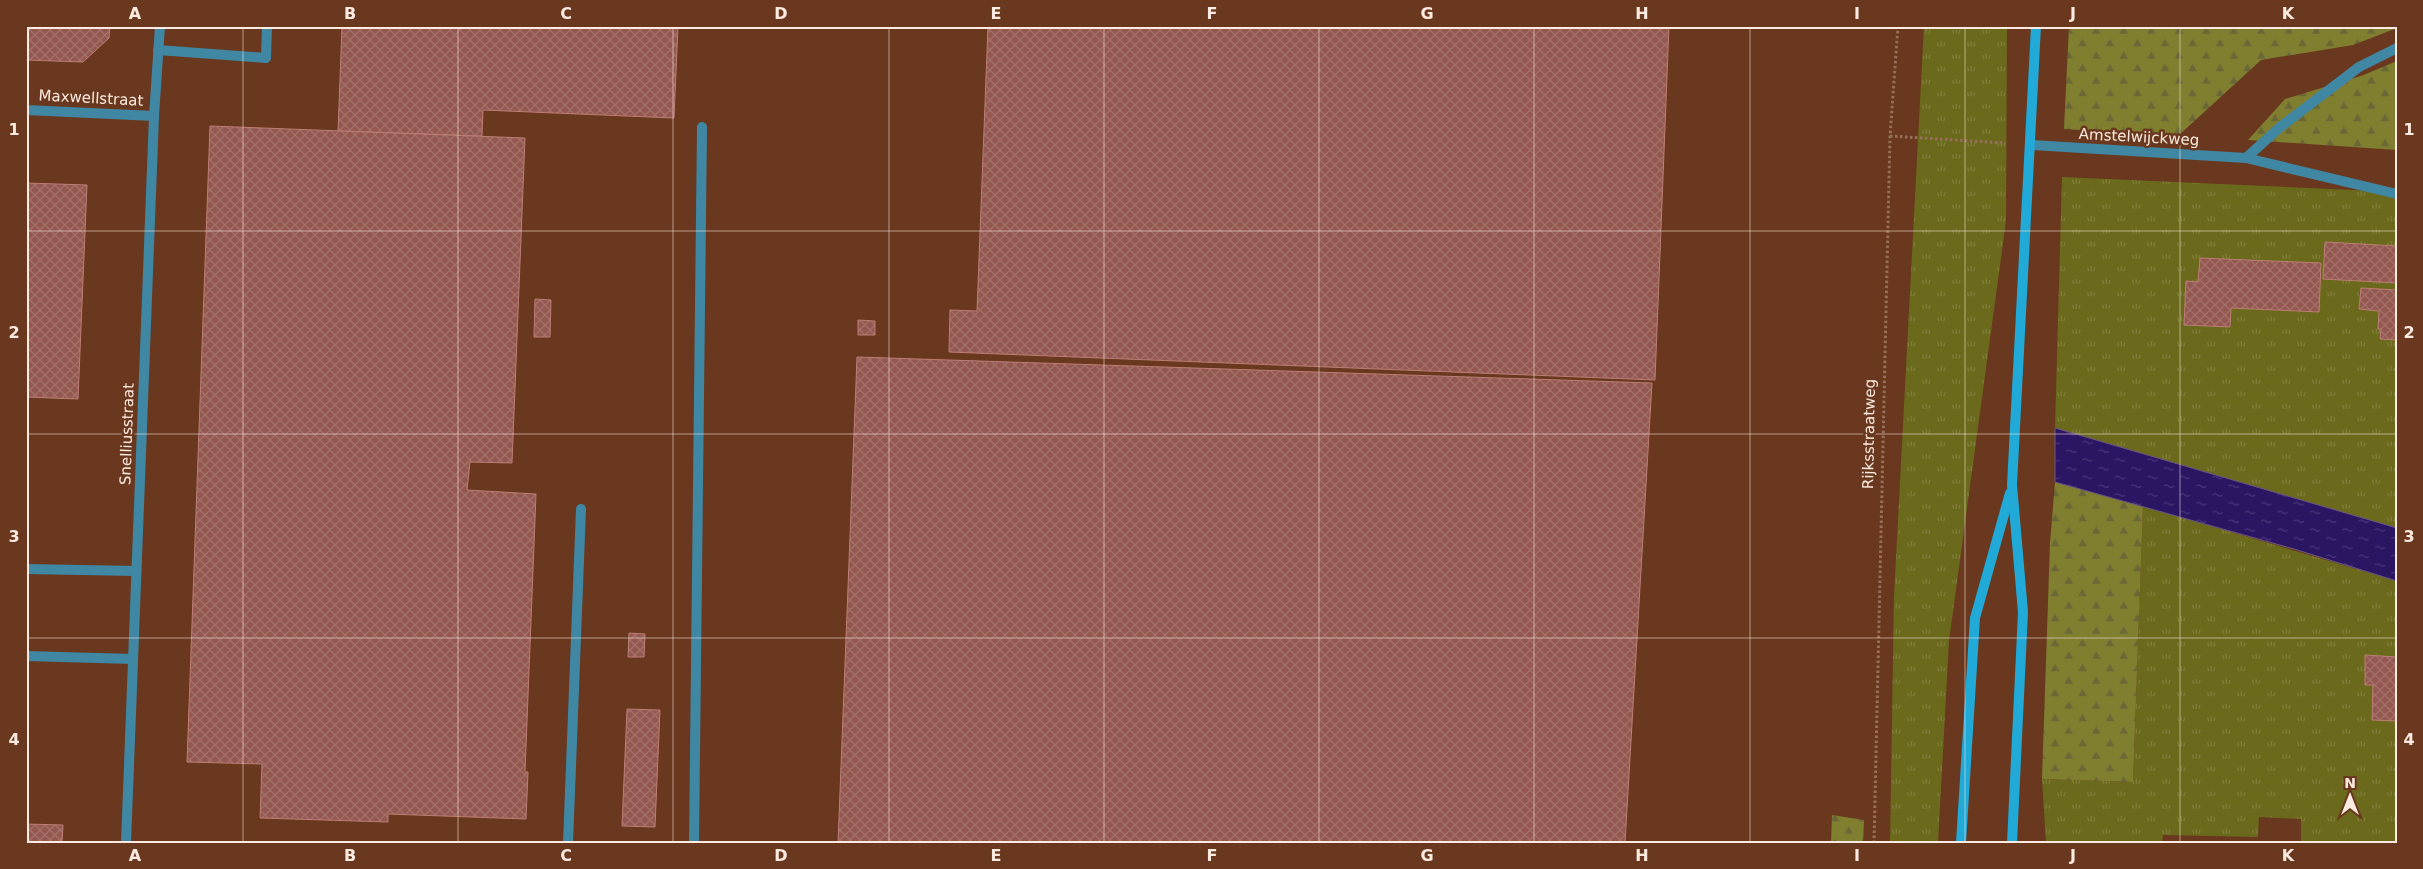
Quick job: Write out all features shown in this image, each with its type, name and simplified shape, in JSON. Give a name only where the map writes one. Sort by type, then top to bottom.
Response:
[{"type":"main road","points":[[2012,843],[2022,612],[2012,485],[2036,26]]},
{"type":"main road","points":[[1961,843],[1975,618],[2012,485]]},
{"type":"street","name":"Snelliusstraat","points":[[126,843],[154,116],[160,26]]},
{"type":"street","points":[[158,50],[266,58],[267,26]]},
{"type":"street","points":[[2246,158],[2279,128],[2359,67],[2397,48]]},
{"type":"street","name":"Maxwellstraat","points":[[26,110],[154,116]]},
{"type":"street","points":[[694,843],[702,127]]},
{"type":"street","name":"Amstelwijckweg","points":[[2031,145],[2246,158],[2397,194]]},
{"type":"street","points":[[568,843],[581,509]]},
{"type":"street","points":[[26,569],[136,571]]},
{"type":"street","points":[[26,656],[133,659]]},
{"type":"path","name":"Rijksstraatweg","points":[[1874,843],[1890,136],[1898,26]]},
{"type":"path","points":[[1890,136],[2031,145]]},
{"type":"green space","points":[[1924,26],[2007,26],[2006,221],[1949,641],[1938,843],[1890,843],[1894,596]]},
{"type":"green space","points":[[2069,26],[2397,26],[2397,28],[2353,45],[2261,60],[2178,136],[2064,129]]},
{"type":"green space","points":[[2397,61],[2397,150],[2248,140],[2285,99],[2361,76]]},
{"type":"green space","points":[[2062,177],[2397,192],[2397,528],[2055,428]]},
{"type":"green space","points":[[2055,482],[2143,506],[2133,782],[2042,779],[2050,543]]},
{"type":"green space","points":[[2143,506],[2397,581],[2397,843],[2301,843],[2301,819],[2259,817],[2258,837],[2163,835],[2162,843],[2046,843],[2042,779],[2133,782]]},
{"type":"green space","points":[[1832,815],[1864,820],[1863,843],[1831,843]]},
{"type":"water","points":[[2055,428],[2397,528],[2397,581],[2294,549],[2055,482]]},
{"type":"building","points":[[26,26],[110,26],[109,38],[83,62],[26,60]]},
{"type":"building","points":[[342,26],[678,26],[674,118],[483,110],[482,136],[338,131]]},
{"type":"building","points":[[988,26],[1669,26],[1655,380],[949,352],[950,310],[977,311]]},
{"type":"building","points":[[210,126],[525,138],[512,463],[470,462],[467,490],[536,494],[525,772],[528,772],[526,819],[388,814],[388,822],[260,818],[262,764],[187,762]]},
{"type":"building","points":[[26,183],[87,185],[78,399],[26,397]]},
{"type":"building","points":[[2325,242],[2397,246],[2397,283],[2323,279]]},
{"type":"building","points":[[2200,258],[2321,263],[2319,312],[2231,308],[2230,327],[2184,325],[2186,281],[2198,282]]},
{"type":"building","points":[[2361,288],[2397,290],[2397,340],[2380,339],[2381,329],[2378,329],[2379,311],[2359,309]]},
{"type":"building","points":[[535,299],[551,300],[550,337],[534,337]]},
{"type":"building","points":[[858,320],[875,321],[875,335],[858,335]]},
{"type":"building","points":[[857,357],[1652,383],[1625,843],[838,843]]},
{"type":"building","points":[[629,633],[645,634],[644,657],[628,657]]},
{"type":"building","points":[[2365,655],[2397,657],[2397,721],[2372,720],[2373,685],[2365,685]]},
{"type":"building","points":[[627,709],[660,710],[655,827],[622,826]]},
{"type":"building","points":[[26,824],[63,825],[62,843],[26,843]]}]
